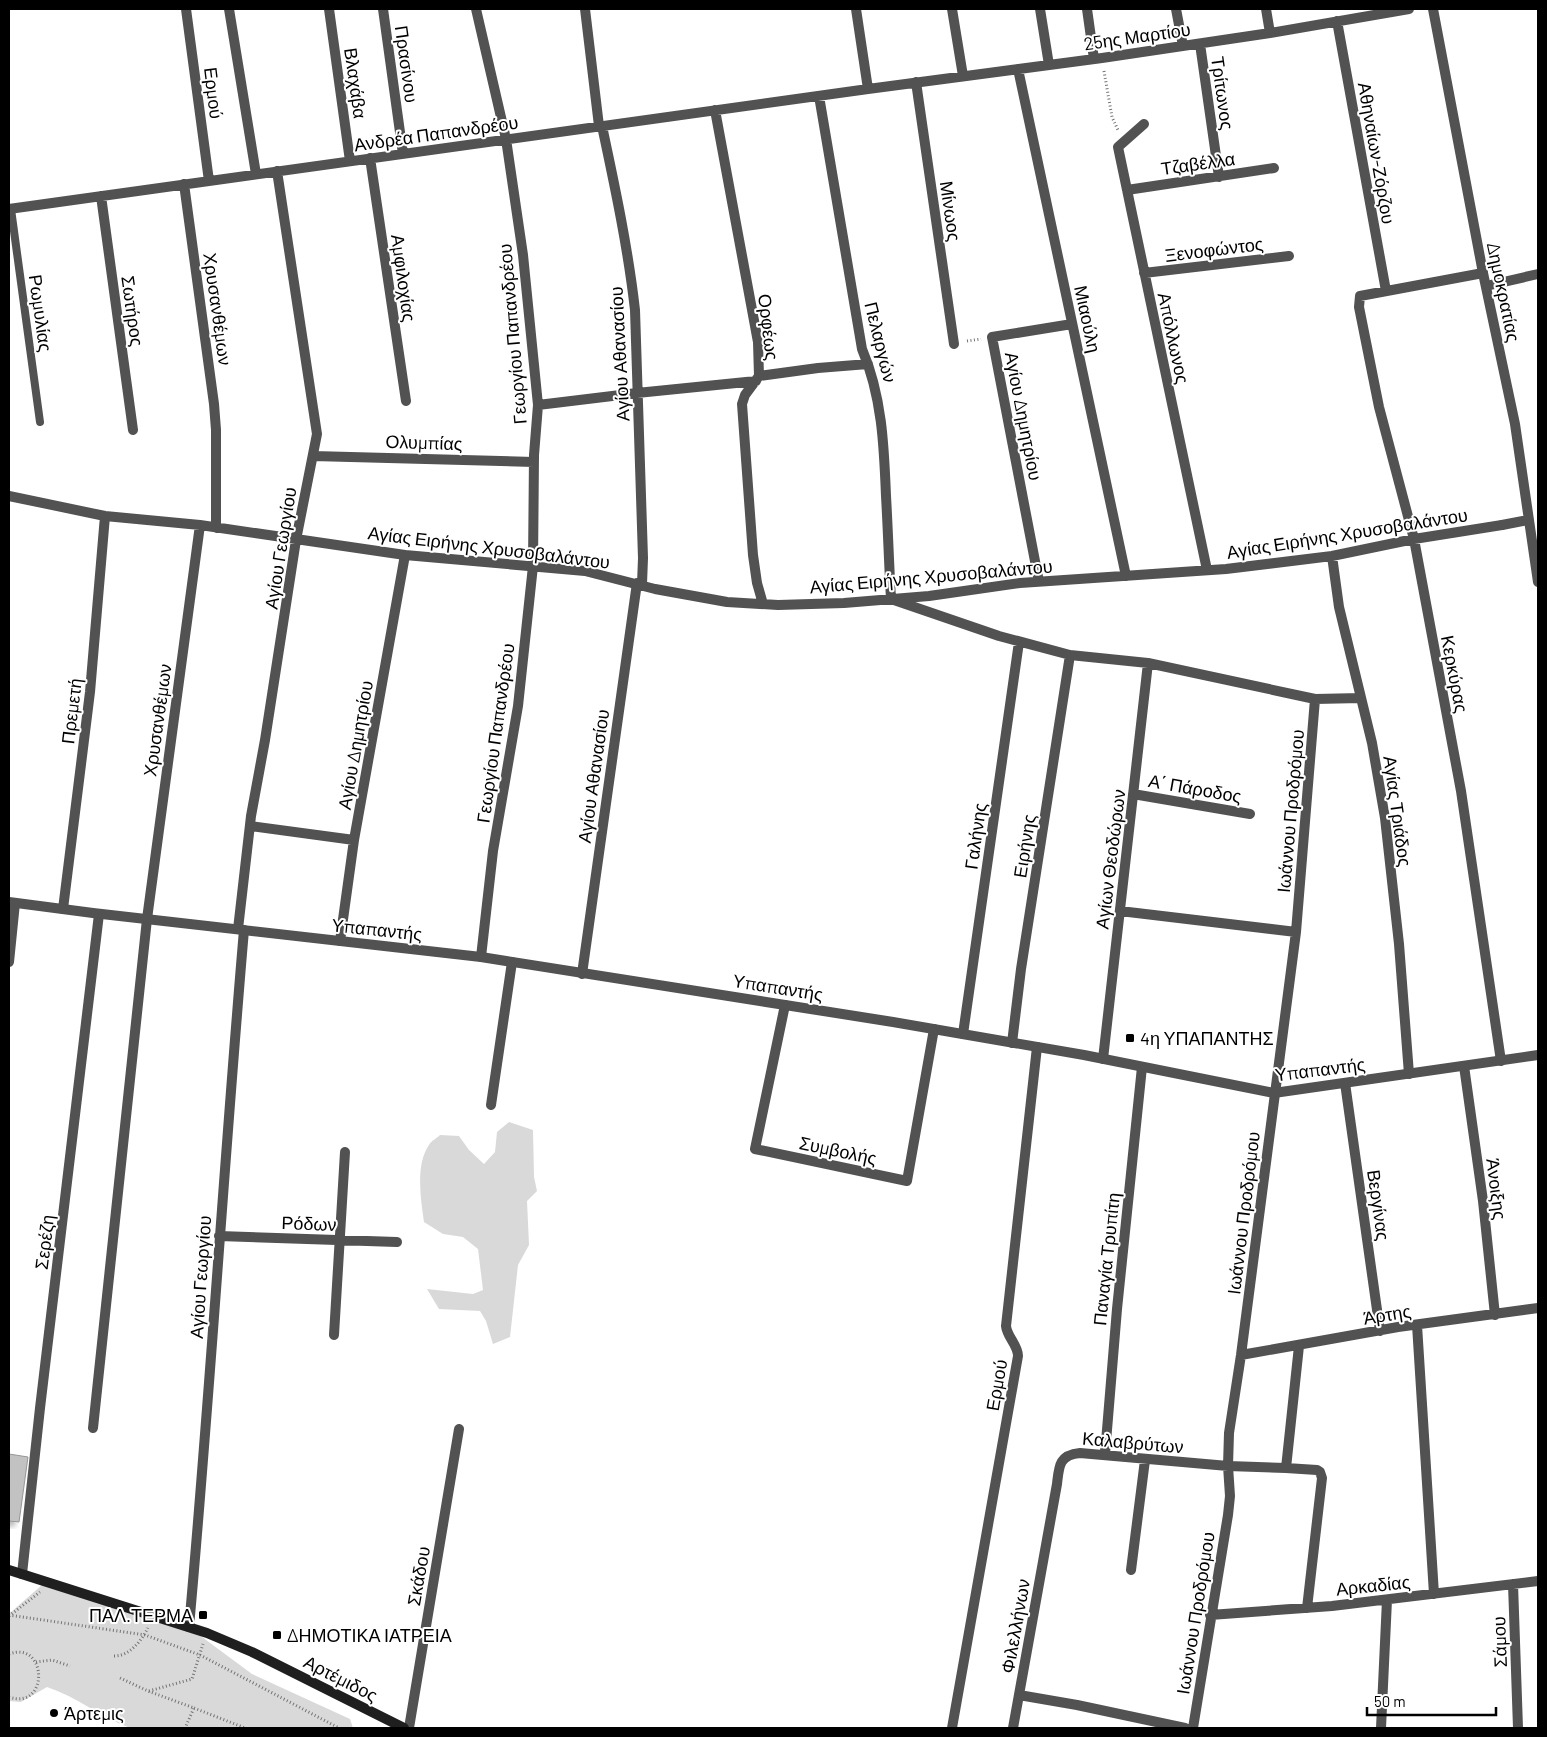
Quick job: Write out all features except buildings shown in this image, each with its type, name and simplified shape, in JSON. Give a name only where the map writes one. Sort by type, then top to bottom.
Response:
[{"type":"main road","name":"Αρτέμιδος","points":[[9,1570],[207,1633],[252,1652],[404,1728]]},
{"type":"street","name":"Ερμού","points":[[186,9],[209,181]]},
{"type":"street","points":[[228,9],[256,174]]},
{"type":"street","name":"Βλαχάβα","points":[[329,9],[350,161]]},
{"type":"street","name":"Πρασίνου","points":[[384,9],[403,154]]},
{"type":"street","name":"Γεωργίου Παπανδρέου","points":[[476,9],[506,139],[523,255],[538,405],[534,462],[533,566],[518,706],[494,851],[481,957]]},
{"type":"street","name":"Αγίου Αθανασίου","points":[[582,974],[643,558],[635,310],[632,279],[617,194],[600,126],[585,9]]},
{"type":"street","points":[[856,9],[868,89]]},
{"type":"street","points":[[952,9],[963,76]]},
{"type":"street","points":[[1040,9],[1049,65]]},
{"type":"street","points":[[1087,9],[1098,58]]},
{"type":"street","points":[[1176,9],[1183,46]]},
{"type":"street","points":[[1266,9],[1270,33]]},
{"type":"street","name":"25ης Μαρτίου","points":[[868,89],[1200,44],[1409,9]]},
{"type":"street","name":"Δημοκρατίας","points":[[1433,9],[1483,272],[1533,519],[1538,582]]},
{"type":"street","name":"Αθηναίων-Ζόρζου","points":[[1336,21],[1386,291]]},
{"type":"street","name":"Τρίτωνος","points":[[1200,44],[1218,176]]},
{"type":"street","name":"Μιαούλη","points":[[1018,69],[1126,576]]},
{"type":"street","name":"Μίνωος","points":[[916,82],[954,344]]},
{"type":"street","name":"Ανδρέα Παπανδρέου","points":[[10,209],[868,89]]},
{"type":"street","name":"Πελαργών","points":[[819,96],[862,349],[879,402],[885,474],[891,599]]},
{"type":"street","name":"Ορφέως","points":[[715,110],[758,342],[757,379],[745,395],[742,404],[753,555],[757,583],[763,604]]},
{"type":"street","points":[[1123,142],[1144,124]]},
{"type":"street","name":"Απόλλωνος","points":[[1123,142],[1118,147],[1207,570]]},
{"type":"street","name":"Αμφιλοχίας","points":[[370,158],[406,401]]},
{"type":"street","name":"Τζαβέλλα","points":[[1127,190],[1274,168]]},
{"type":"street","name":"Αγίου Γεωργίου","points":[[189,1627],[206,1438],[241,930],[250,826],[296,540],[317,434],[278,171]]},
{"type":"street","name":"Χρυσανθέμων","points":[[184,184],[214,404],[216,430],[216,528]]},
{"type":"street","name":"Σωτήρος","points":[[101,196],[132,430]]},
{"type":"street","name":"Ξενοφώντος","points":[[1144,273],[1289,256]]},
{"type":"street","points":[[1386,291],[1483,272]]},
{"type":"street","points":[[1486,286],[1538,274]]},
{"type":"street","name":"Κερκύρας","points":[[1386,291],[1360,296],[1359,307],[1379,407],[1414,539],[1461,791],[1501,1061]]},
{"type":"street","name":"Αγίου Δημητρίου","points":[[1039,582],[992,337],[1072,324]]},
{"type":"street","points":[[538,405],[757,379],[818,368],[868,364]]},
{"type":"street","name":"Ολυμπίας","points":[[312,456],[534,462]]},
{"type":"street","name":"Αγίας Ειρήνης Χρυσοβαλάντου","points":[[9,496],[105,516],[200,525],[405,555],[585,570],[656,589],[727,602],[763,604],[844,603],[1039,582],[1207,570],[1332,556],[1414,539],[1533,519]]},
{"type":"street","name":"Πρεμετή","points":[[63,909],[90,692],[105,516]]},
{"type":"street","name":"Χρυσανθέμων","points":[[93,1428],[147,919],[200,525]]},
{"type":"street","name":"Αγίου Δημητρίου","points":[[340,941],[354,840],[405,555]]},
{"type":"street","name":"Αγίας Τριάδος","points":[[1332,556],[1339,607],[1372,743],[1385,818],[1399,944],[1409,1074]]},
{"type":"street","points":[[891,599],[1019,642],[1070,655],[1148,663],[1315,699],[1360,698]]},
{"type":"street","name":"Γαλήνης","points":[[963,1034],[1019,642]]},
{"type":"street","name":"Ειρήνης","points":[[1012,1043],[1021,969],[1070,655]]},
{"type":"street","name":"Αγίων Θεοδώρων","points":[[1102,1059],[1148,663]]},
{"type":"street","name":"Ιωάννου Προδρόμου","points":[[1192,1728],[1228,1515],[1230,1496],[1228,1466],[1229,1433],[1241,1355],[1296,932],[1315,699]]},
{"type":"street","name":"Α΄ Πάροδος","points":[[1133,794],[1250,814]]},
{"type":"street","points":[[250,826],[354,840]]},
{"type":"street","points":[[9,962],[12,902]]},
{"type":"street","name":"Υπαπαντής","points":[[12,902],[99,914],[481,957],[934,1029],[1102,1059],[1274,1093],[1538,1055]]},
{"type":"street","points":[[1120,911],[1296,932]]},
{"type":"street","name":"Σερέζη","points":[[22,1574],[99,914]]},
{"type":"street","points":[[491,1104],[512,962]]},
{"type":"street","name":"Συμβολής","points":[[786,1005],[755,1149],[907,1181],[934,1029]]},
{"type":"street","name":"Ερμού","points":[[952,1728],[1018,1356],[1018,1350],[1006,1329],[1037,1047]]},
{"type":"street","name":"Άνοιξης","points":[[1464,1066],[1483,1202],[1495,1316]]},
{"type":"street","name":"Παναγία Τρυπίτη","points":[[1105,1454],[1117,1309],[1142,1067]]},
{"type":"street","name":"Βεργίνας","points":[[1345,1083],[1380,1331]]},
{"type":"street","points":[[334,1334],[345,1152]]},
{"type":"street","name":"Ρόδων","points":[[219,1236],[397,1242]]},
{"type":"street","name":"Άρτης","points":[[1241,1355],[1417,1325],[1495,1316],[1538,1308]]},
{"type":"street","points":[[1417,1325],[1434,1594]]},
{"type":"street","points":[[1286,1468],[1299,1346]]},
{"type":"street","name":"Σκάδου","points":[[408,1728],[459,1429]]},
{"type":"street","name":"Καλαβρύτων","points":[[1058,1484],[1058,1468],[1063,1459],[1070,1454],[1080,1453],[1228,1466],[1317,1470],[1322,1475],[1307,1608]]},
{"type":"street","points":[[1131,1570],[1145,1460]]},
{"type":"street","name":"Φιλελλήνων","points":[[1058,1484],[1018,1695],[1077,1705],[1185,1728]]},
{"type":"street","name":"Αρκαδίας","points":[[1210,1615],[1387,1600],[1538,1581]]},
{"type":"street","name":"Σάμου","points":[[1513,1584],[1518,1728]]},
{"type":"street","points":[[1381,1728],[1387,1600]]},
{"type":"street","points":[[1013,1728],[1018,1695]]},
{"type":"lane","name":"Ρωμυλίας","points":[[10,209],[40,422]]},
{"type":"path","points":[[1098,58],[1112,117],[1123,142]]},
{"type":"path","points":[[954,344],[992,337]]},
{"type":"path","points":[[9,1616],[51,1583]]},
{"type":"path","points":[[9,1616],[145,1634],[200,1655],[339,1728]]},
{"type":"path","points":[[114,1656],[122,1656],[134,1647],[145,1634],[154,1616]]},
{"type":"path","points":[[148,1691],[192,1679],[207,1633]]},
{"type":"path","points":[[9,1649],[10,1653],[23,1653],[36,1662],[40,1677],[34,1692],[27,1697],[20,1699],[9,1698]]},
{"type":"path","points":[[36,1662],[52,1660],[70,1666]]},
{"type":"path","points":[[120,1678],[148,1691],[245,1728]]},
{"type":"path","points":[[185,1728],[194,1708]]},
{"type":"shaded area","points":[[509,1122],[533,1130],[534,1177],[537,1191],[527,1201],[529,1245],[518,1265],[510,1337],[493,1344],[486,1321],[480,1311],[439,1309],[427,1289],[473,1294],[483,1290],[478,1249],[463,1237],[443,1234],[424,1222],[420,1172],[425,1153],[430,1144],[440,1135],[459,1136],[469,1150],[484,1164],[495,1152],[497,1132]]},
{"type":"shaded area","points":[[42,1585],[198,1634],[252,1674],[350,1719],[353,1728],[130,1728],[69,1696],[47,1687],[21,1702],[9,1701],[9,1611],[11,1612]]},
{"type":"place","name":"4η ΥΠΑΠΑΝΤΗΣ","points":[[1130,1038]]},
{"type":"place","name":"ΠΑΛ.ΤΕΡΜΑ","points":[[203,1615]]},
{"type":"place","name":"ΔΗΜΟΤΙΚΑ ΙΑΤΡΕΙΑ","points":[[277,1635]]},
{"type":"place","name":"Άρτεμις","points":[[54,1713]]}]
